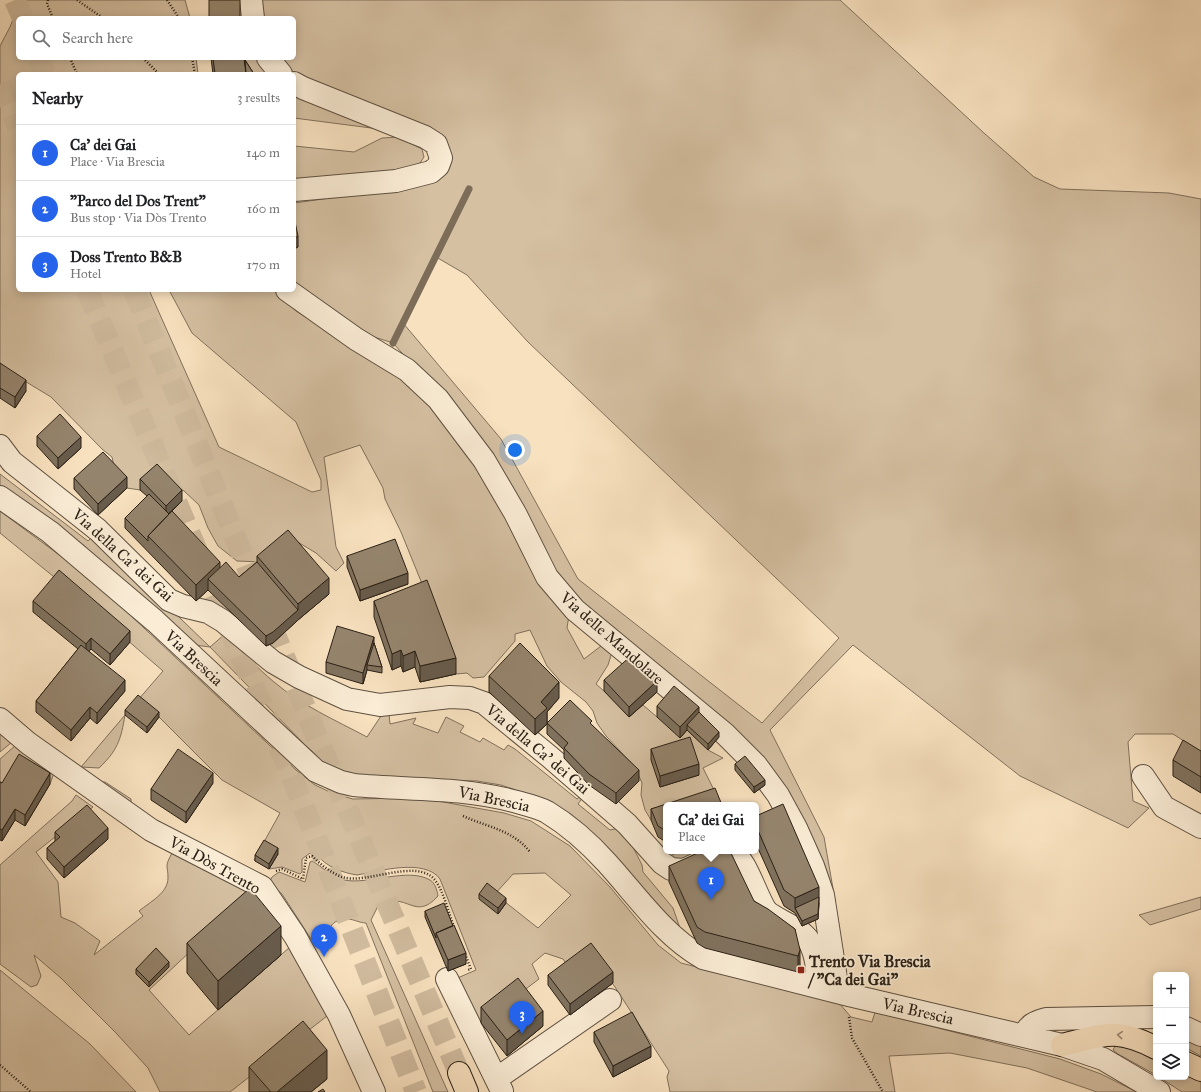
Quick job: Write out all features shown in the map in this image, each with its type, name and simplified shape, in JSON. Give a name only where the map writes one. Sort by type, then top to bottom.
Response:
[{"type":"highway","points":[[1062,1045],[1103,1035],[1119,1034],[1137,1038],[1153,1046]]},
{"type":"highway","points":[[1189,1064],[1201,1070]]},
{"type":"street","points":[[251,0],[253,16]]},
{"type":"street","points":[[270,60],[279,72]]},
{"type":"street","points":[[296,84],[425,137],[436,144],[441,158],[438,166],[431,172],[396,181],[296,190]]},
{"type":"street","name":"Via delle Mandolare","points":[[290,292],[349,334],[407,370],[438,399],[484,460],[515,513],[547,577],[558,591],[575,610],[725,734],[756,765],[778,796],[796,828],[813,866],[825,902],[826,922],[837,973],[838,991]]},
{"type":"street","name":"Via della Ca' dei Gai","points":[[0,446],[12,462],[98,530],[169,600],[183,606],[212,614],[273,662],[299,677],[347,699],[371,705],[450,697],[470,698],[484,703],[550,757],[627,824],[666,866],[678,870],[684,870],[718,854]]},
{"type":"street","name":"Via Brescia","points":[[0,497],[50,532],[155,621],[316,771],[354,785],[454,790],[484,794],[546,812],[571,828],[600,855],[670,934],[686,948],[703,958],[1062,1045],[1103,1060],[1159,1092]]},
{"type":"street","name":"Via Dòs Trento","points":[[0,719],[28,743],[151,830],[262,887],[295,936],[338,1015],[374,1092]]},
{"type":"street","points":[[1143,776],[1164,807],[1201,826]]},
{"type":"street","points":[[735,854],[740,858],[765,910],[788,923],[808,941],[816,962],[818,977],[816,986]]},
{"type":"street","points":[[447,979],[499,1085],[610,1000]]},
{"type":"street","points":[[1024,1036],[1027,1028],[1035,1022],[1046,1019],[1153,1017]]},
{"type":"street","points":[[1189,1029],[1201,1035]]},
{"type":"path","points":[[48,0],[47,4],[52,16]]},
{"type":"path","points":[[77,0],[100,16]]},
{"type":"path","points":[[167,0],[178,16]]},
{"type":"path","points":[[71,60],[75,72]]},
{"type":"path","points":[[145,60],[157,72]]},
{"type":"path","points":[[192,60],[195,72]]},
{"type":"path","points":[[469,819],[490,825],[510,834],[524,843],[530,852]]},
{"type":"path","points":[[270,875],[282,869],[303,879],[306,858],[312,856],[343,877],[356,878],[409,872],[427,874],[437,883],[457,933]]},
{"type":"path","points":[[447,979],[471,969],[462,947]]},
{"type":"path","points":[[848,1012],[852,1038],[882,1092]]},
{"type":"path","points":[[0,1064],[31,1092]]},
{"type":"shaded area","points":[[21,0],[185,0],[189,16],[16,16],[16,60],[196,60],[198,72],[16,72],[16,292],[150,292],[219,447],[312,492],[321,490],[321,480],[296,422],[192,333],[170,292],[275,292],[296,311],[395,374],[441,416],[479,465],[569,615],[567,628],[584,659],[605,643],[613,649],[608,665],[596,684],[629,717],[643,705],[657,717],[687,730],[708,750],[723,758],[703,768],[718,798],[688,802],[663,802],[663,808],[651,820],[645,810],[641,795],[642,783],[635,767],[606,736],[597,723],[593,711],[586,702],[561,682],[547,666],[530,630],[515,634],[515,641],[484,677],[473,678],[467,673],[456,674],[427,596],[401,532],[385,499],[383,488],[360,445],[324,457],[336,547],[344,563],[336,571],[316,553],[296,541],[263,562],[237,561],[218,546],[208,528],[199,505],[184,491],[157,475],[140,490],[127,488],[116,476],[112,457],[102,449],[51,397],[0,366],[0,46],[10,27]]},
{"type":"shaded area","points":[[255,0],[840,0],[1034,177],[1060,189],[1169,193],[1201,199],[1201,752],[1173,734],[1135,734],[1128,742],[1133,801],[1149,808],[1128,828],[1020,776],[853,645],[770,730],[824,837],[835,900],[785,797],[580,606],[410,362],[393,343],[371,336],[296,287],[296,248],[298,247],[296,238],[296,203],[411,187],[441,175],[449,169],[451,162],[296,76],[296,72],[291,72],[276,60],[296,60],[296,16],[258,16]],"holes":[[[436,257],[467,275],[528,342],[839,638],[762,723],[578,579],[501,439],[403,323]]]},
{"type":"shaded area","points":[[243,60],[260,60],[268,72],[249,72]]},
{"type":"shaded area","points":[[296,94],[379,129],[296,118]]},
{"type":"shaded area","points":[[398,137],[422,149],[424,157],[420,163],[399,172],[296,180],[296,146],[354,152],[382,138]]},
{"type":"shaded area","points":[[0,474],[88,541],[94,535],[210,647],[195,645],[81,543],[0,488]]},
{"type":"shaded area","points":[[0,511],[62,557],[114,600],[296,770],[315,785],[332,793],[353,799],[412,798],[432,800],[504,813],[531,821],[570,846],[610,887],[658,945],[681,963],[839,1003],[851,1017],[872,1022],[875,1012],[1060,1059],[1101,1074],[1137,1092],[1097,1092],[1027,1068],[950,1053],[889,1056],[895,1092],[670,1092],[667,1077],[669,1071],[615,987],[591,954],[570,969],[563,959],[545,953],[532,964],[539,979],[481,1023],[453,980],[476,970],[440,879],[433,873],[424,869],[413,867],[389,869],[357,875],[352,874],[334,868],[324,862],[317,854],[310,853],[302,859],[302,872],[300,874],[282,867],[269,869],[254,860],[280,813],[222,780],[159,717],[138,700],[163,671],[59,581],[0,533]],"holes":[[[545,873],[571,895],[538,928],[495,894],[513,874]]]},
{"type":"shaded area","points":[[225,634],[261,671],[295,698],[367,737],[381,716],[389,714],[390,724],[416,718],[413,724],[438,733],[446,717],[464,726],[460,732],[480,742],[483,738],[504,750],[508,745],[515,749],[577,799],[585,792],[586,793],[578,804],[610,830],[623,827],[642,865],[643,872],[673,908],[682,934],[541,799],[501,785],[477,781],[370,778],[340,771],[322,760],[306,746],[210,647]]},
{"type":"shaded area","points":[[125,715],[120,738],[114,750],[105,762],[99,768],[81,767]]},
{"type":"shaded area","points":[[0,734],[12,742],[0,752]]},
{"type":"shaded area","points":[[16,745],[54,773],[50,784],[19,765],[0,793],[0,759]]},
{"type":"shaded area","points":[[97,782],[105,782],[131,799],[131,804]]},
{"type":"shaded area","points":[[76,795],[93,807],[36,852],[58,882],[61,917],[75,923],[100,941],[94,955],[143,916],[139,911],[162,893],[167,883],[167,864],[172,853],[203,867],[252,894],[149,990],[189,1035],[290,947],[327,1016],[230,1092],[160,1092],[148,1068],[116,1033],[62,979],[34,955],[41,976],[37,985],[31,987],[0,964],[0,865],[72,801]]},
{"type":"shaded area","points":[[674,854],[708,854],[681,864],[670,856]]},
{"type":"shaded area","points":[[312,861],[339,879],[344,880],[354,881],[411,875],[421,876],[432,881],[438,896],[430,903],[423,907],[416,907],[403,902],[388,902],[378,906],[371,920],[448,1092],[433,1092],[366,923],[347,919],[338,920],[329,931],[328,951],[313,942],[282,894],[269,883],[272,877],[279,872],[305,882],[310,862]]},
{"type":"shaded area","points":[[1201,897],[1201,909],[1150,925],[1139,915]]},
{"type":"shaded area","points":[[0,970],[90,1044],[136,1092],[0,1092]]},
{"type":"shaded area","points":[[1189,1034],[1201,1040],[1201,1056],[1189,1050]]},
{"type":"shaded area","points":[[1115,1046],[1129,1048],[1153,1056],[1153,1073],[1118,1054],[1113,1050]]},
{"type":"shaded area","points":[[1189,1076],[1201,1082],[1201,1092],[1182,1092],[1164,1080],[1189,1080]]},
{"type":"building","points":[[209,0],[240,0],[240,16],[209,16]]},
{"type":"building","points":[[213,60],[244,60],[246,72],[215,72]]},
{"type":"building","points":[[245,60],[253,72],[246,72]]},
{"type":"building","points":[[296,226],[298,236],[296,238]]},
{"type":"building","points":[[0,363],[26,380],[15,397],[0,388]]},
{"type":"building","points":[[60,414],[81,437],[58,458],[37,436]]},
{"type":"building","points":[[103,452],[127,477],[98,504],[74,478]]},
{"type":"building","points":[[157,464],[182,490],[166,506],[140,479]]},
{"type":"building","points":[[149,494],[169,514],[148,536],[148,541],[125,518]]},
{"type":"building","points":[[172,511],[220,562],[196,585],[148,536]]},
{"type":"building","points":[[288,530],[329,578],[298,604],[257,556]]},
{"type":"building","points":[[395,539],[408,573],[360,590],[347,556]]},
{"type":"building","points":[[226,562],[239,577],[257,562],[298,610],[273,632],[266,636],[208,579]]},
{"type":"building","points":[[59,570],[130,631],[110,654],[91,638],[86,644],[33,601]]},
{"type":"building","points":[[427,580],[456,658],[420,666],[415,651],[403,656],[401,650],[392,654],[374,601]]},
{"type":"building","points":[[337,626],[374,637],[363,673],[326,662]]},
{"type":"building","points":[[374,643],[382,667],[367,665]]},
{"type":"building","points":[[520,643],[559,682],[541,702],[547,708],[535,719],[489,676]]},
{"type":"building","points":[[81,645],[125,680],[97,713],[90,707],[71,730],[36,701]]},
{"type":"building","points":[[633,654],[657,681],[629,707],[604,680]]},
{"type":"building","points":[[674,686],[699,707],[680,727],[657,706]]},
{"type":"building","points":[[138,695],[159,712],[147,727],[125,710]]},
{"type":"building","points":[[570,700],[592,721],[590,723],[639,770],[616,793],[589,774],[564,748],[568,743],[547,723]]},
{"type":"building","points":[[699,712],[719,732],[708,744],[687,725]]},
{"type":"building","points":[[690,737],[699,764],[660,776],[651,749]]},
{"type":"building","points":[[1183,740],[1201,751],[1201,777],[1173,760]]},
{"type":"building","points":[[178,749],[213,773],[186,812],[151,789]]},
{"type":"building","points":[[19,754],[50,773],[25,815],[15,809],[2,830],[0,829],[0,782],[2,783]]},
{"type":"building","points":[[745,756],[765,780],[754,787],[735,764]]},
{"type":"building","points":[[715,788],[721,802],[672,802]]},
{"type":"building","points":[[783,804],[819,887],[795,898],[784,890],[759,833],[759,815]]},
{"type":"building","points":[[87,805],[108,828],[64,867],[47,848],[60,837],[55,832]]},
{"type":"building","points":[[663,805],[663,829],[658,826],[651,809]]},
{"type":"building","points":[[264,840],[278,848],[269,864],[255,855]]},
{"type":"building","points":[[695,854],[731,854],[754,901],[768,909],[795,929],[800,950],[798,956],[705,932],[697,927],[669,866]]},
{"type":"building","points":[[487,883],[506,898],[498,908],[479,894]]},
{"type":"building","points":[[250,888],[281,926],[218,981],[187,943]]},
{"type":"building","points":[[819,897],[818,914],[802,921],[795,908]]},
{"type":"building","points":[[444,903],[453,926],[436,933],[436,938],[425,911]]},
{"type":"building","points":[[454,925],[466,953],[448,960],[436,933]]},
{"type":"building","points":[[591,943],[613,972],[570,1004],[548,975]]},
{"type":"building","points":[[156,948],[169,962],[149,982],[136,969]]},
{"type":"building","points":[[518,978],[543,1011],[507,1040],[481,1007]]},
{"type":"building","points":[[632,1012],[651,1046],[613,1066],[594,1032]]},
{"type":"building","points":[[303,1021],[327,1050],[277,1092],[271,1092],[249,1067]]},
{"type":"building","points":[[323,1089],[325,1092],[318,1092]]},
{"type":"waterway","points":[[393,343],[469,189]]},
{"type":"tunnel","points":[[15,0],[22,16]]},
{"type":"tunnel","points":[[40,60],[44,72]]},
{"type":"tunnel","points":[[0,84],[16,122]]},
{"type":"tunnel","points":[[88,292],[290,772],[416,1092]]},
{"type":"tunnel","points":[[135,292],[321,747],[459,1073]]},
{"type":"place","name":"Ca' dei Gai","points":[[711,900]]},
{"type":"place","name":"\"Parco del Dos Trent\"","points":[[324,957]]},
{"type":"place","name":"Trento Via Brescia / \"Ca dei Gai\"","points":[[801,970]]},
{"type":"place","name":"Doss Trento B&B","points":[[522,1034]]}]
